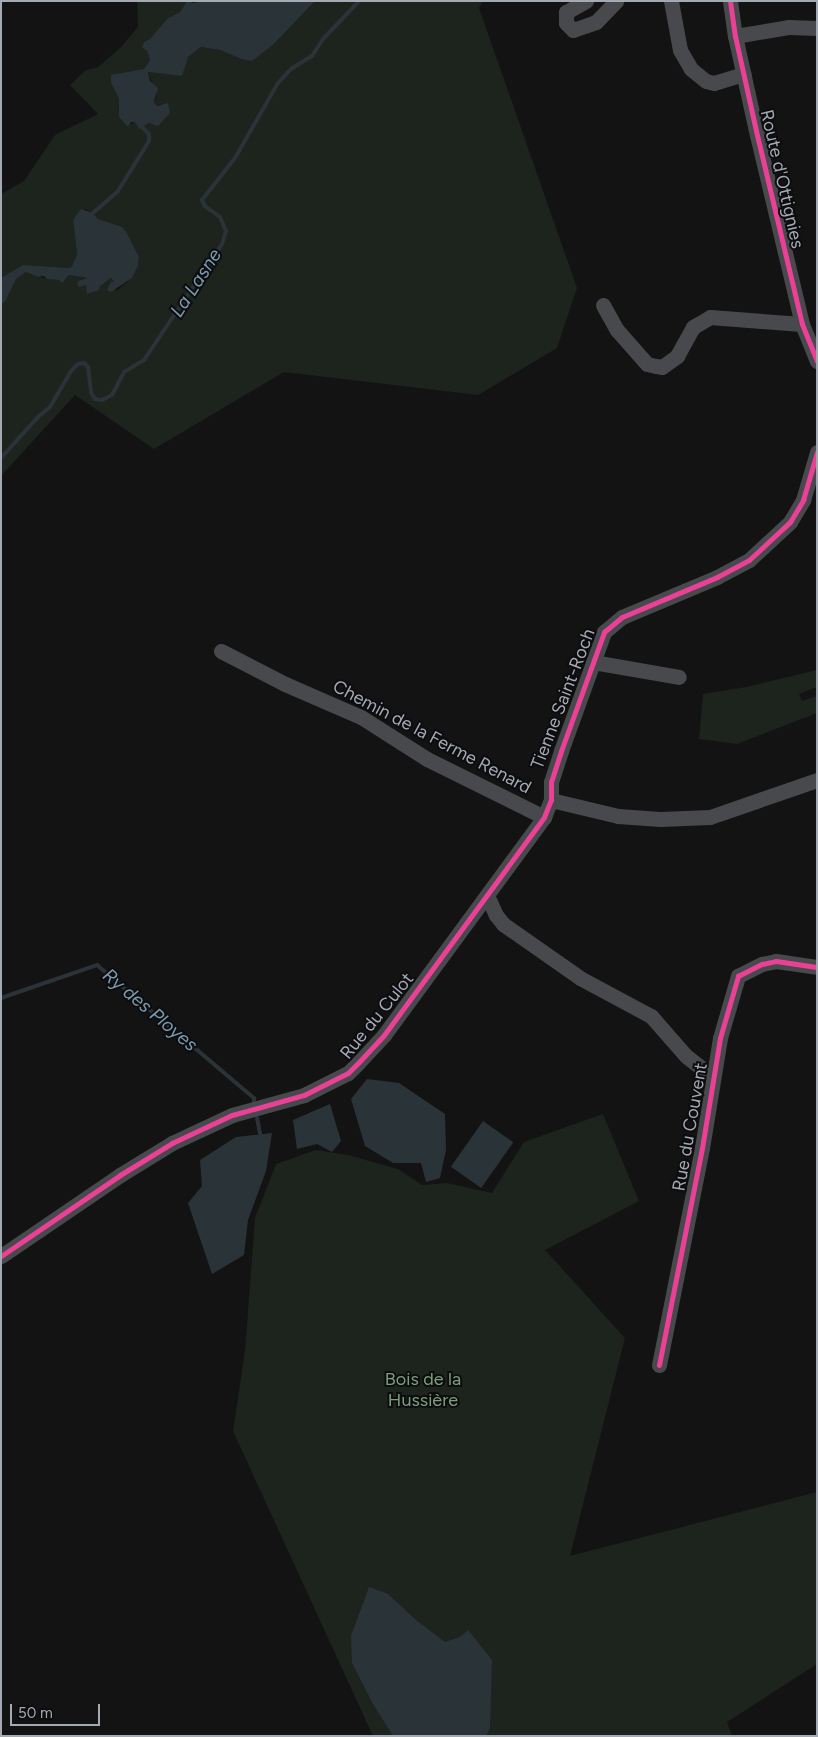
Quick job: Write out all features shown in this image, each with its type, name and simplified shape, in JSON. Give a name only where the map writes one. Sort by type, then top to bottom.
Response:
[{"type":"street","points":[[586,1],[566,12],[566,23],[573,30],[596,22],[616,1]]},
{"type":"street","points":[[671,1],[680,50],[691,69],[706,81],[714,84],[744,74]]},
{"type":"street","name":"Route d'Ottignies","points":[[730,1],[735,36],[802,324],[817,361]]},
{"type":"street","points":[[735,36],[789,27],[817,28]]},
{"type":"street","points":[[603,305],[617,330],[647,364],[662,367],[677,356],[692,327],[710,317],[802,324]]},
{"type":"street","name":"Tienne Saint-Roch","points":[[551,800],[552,782],[561,750],[604,632],[622,617],[702,584],[749,560],[785,527],[802,500],[817,452]]},
{"type":"street","name":"Chemin de la Ferme Renard","points":[[221,651],[285,684],[361,717],[427,759],[544,817]]},
{"type":"street","points":[[594,662],[679,677]]},
{"type":"street","points":[[551,800],[618,816],[660,819],[710,817],[817,780]]},
{"type":"street","name":"Rue du Culot","points":[[1,1256],[106,1184],[172,1142],[232,1115],[304,1095],[348,1073],[384,1035],[544,817],[551,800]]},
{"type":"street","points":[[487,895],[496,915],[503,924],[580,978],[652,1016],[686,1056],[705,1071],[714,1074]]},
{"type":"street","name":"Rue du Couvent","points":[[658,1365],[702,1148],[720,1038],[738,976],[762,964],[776,961],[817,968]]},
{"type":"green space","points":[[137,1],[187,1],[180,12],[168,18],[150,40],[147,51],[150,60],[144,69],[111,83],[119,99],[119,117],[128,126],[163,103],[157,106],[154,102],[157,96],[148,72],[166,74],[201,47],[220,50],[241,59],[275,43],[315,1],[483,1],[479,8],[577,288],[557,348],[478,395],[284,372],[154,449],[75,395],[1,476],[1,304],[5,302],[16,278],[26,272],[38,277],[64,281],[69,275],[87,278],[81,280],[88,288],[87,293],[111,278],[114,281],[116,291],[132,278],[138,266],[139,257],[127,233],[98,219],[93,213],[85,209],[73,220],[77,254],[72,266],[69,268],[44,267],[9,274],[1,278],[1,194],[24,181],[55,135],[98,114],[70,85],[85,71],[98,67],[120,48],[138,27]]},
{"type":"green space","points":[[817,670],[817,687],[799,694],[802,701],[817,696],[817,713],[737,744],[699,739],[703,694],[746,687]]},
{"type":"green space","name":"Bois de la Hussière","points":[[603,1114],[639,1201],[545,1250],[625,1338],[570,1556],[817,1492],[817,1664],[727,1722],[732,1736],[373,1736],[233,1431],[245,1351],[255,1218],[276,1164],[316,1150],[348,1155],[398,1169],[422,1185],[447,1183],[492,1193],[524,1142]]},
{"type":"shaded area","points":[[187,1],[194,3],[201,1],[315,1],[275,43],[252,61],[241,59],[220,50],[201,47],[188,57],[182,76],[148,72],[150,81],[158,88],[154,102],[157,106],[168,103],[170,113],[158,126],[149,123],[139,129],[135,122],[131,122],[128,127],[119,117],[119,99],[111,83],[111,75],[144,69],[150,60],[147,51],[142,47],[144,42],[150,39],[168,18],[180,12]]},
{"type":"shaded area","points":[[81,209],[93,213],[98,219],[122,227],[127,233],[139,257],[138,266],[132,278],[111,292],[107,290],[111,282],[114,282],[111,278],[100,286],[99,290],[87,294],[86,285],[79,287],[77,284],[78,281],[87,278],[69,275],[62,283],[59,280],[47,279],[44,276],[38,277],[26,272],[16,279],[5,302],[1,304],[1,278],[23,265],[69,268],[72,266],[77,254],[73,220]]},
{"type":"shaded area","points":[[367,1079],[399,1083],[445,1114],[446,1150],[440,1178],[426,1182],[421,1163],[393,1163],[365,1146],[351,1099]]},
{"type":"shaded area","points":[[330,1104],[341,1141],[332,1152],[317,1144],[297,1149],[293,1120]]},
{"type":"shaded area","points":[[483,1121],[513,1142],[481,1188],[451,1167]]},
{"type":"shaded area","points":[[272,1133],[266,1171],[248,1220],[244,1255],[212,1274],[188,1203],[202,1186],[200,1160],[236,1137]]},
{"type":"shaded area","points":[[369,1587],[388,1594],[416,1620],[445,1642],[460,1637],[468,1630],[492,1660],[490,1728],[486,1736],[393,1736],[373,1704],[352,1663],[351,1636]]},
{"type":"waterway","name":"La Lasne","points":[[1,458],[39,416],[50,407],[71,371],[78,364],[84,363],[88,367],[91,393],[95,399],[102,400],[112,395],[124,372],[144,360],[222,244],[226,231],[220,217],[205,206],[202,200],[235,158],[278,83],[291,69],[312,56],[323,39],[359,1]]},
{"type":"waterway","points":[[93,213],[118,191],[149,141],[149,134],[142,127]]},
{"type":"waterway","name":"Ry des Ployes","points":[[1,998],[97,965],[254,1098],[254,1102]]},
{"type":"waterway","name":"Ry des Ployes","points":[[257,1118],[260,1134]]},
{"type":"cycle path","points":[[730,1],[735,36],[757,135],[802,324],[817,361]]},
{"type":"cycle path","points":[[1,1256],[120,1175],[172,1143],[232,1115],[304,1095],[348,1073],[384,1035],[544,817],[551,800],[551,782],[561,751],[604,632],[622,617],[717,577],[749,560],[790,522],[803,500],[817,452]]},
{"type":"cycle path","points":[[659,1365],[702,1148],[720,1038],[738,976],[762,964],[776,961],[817,967]]}]
